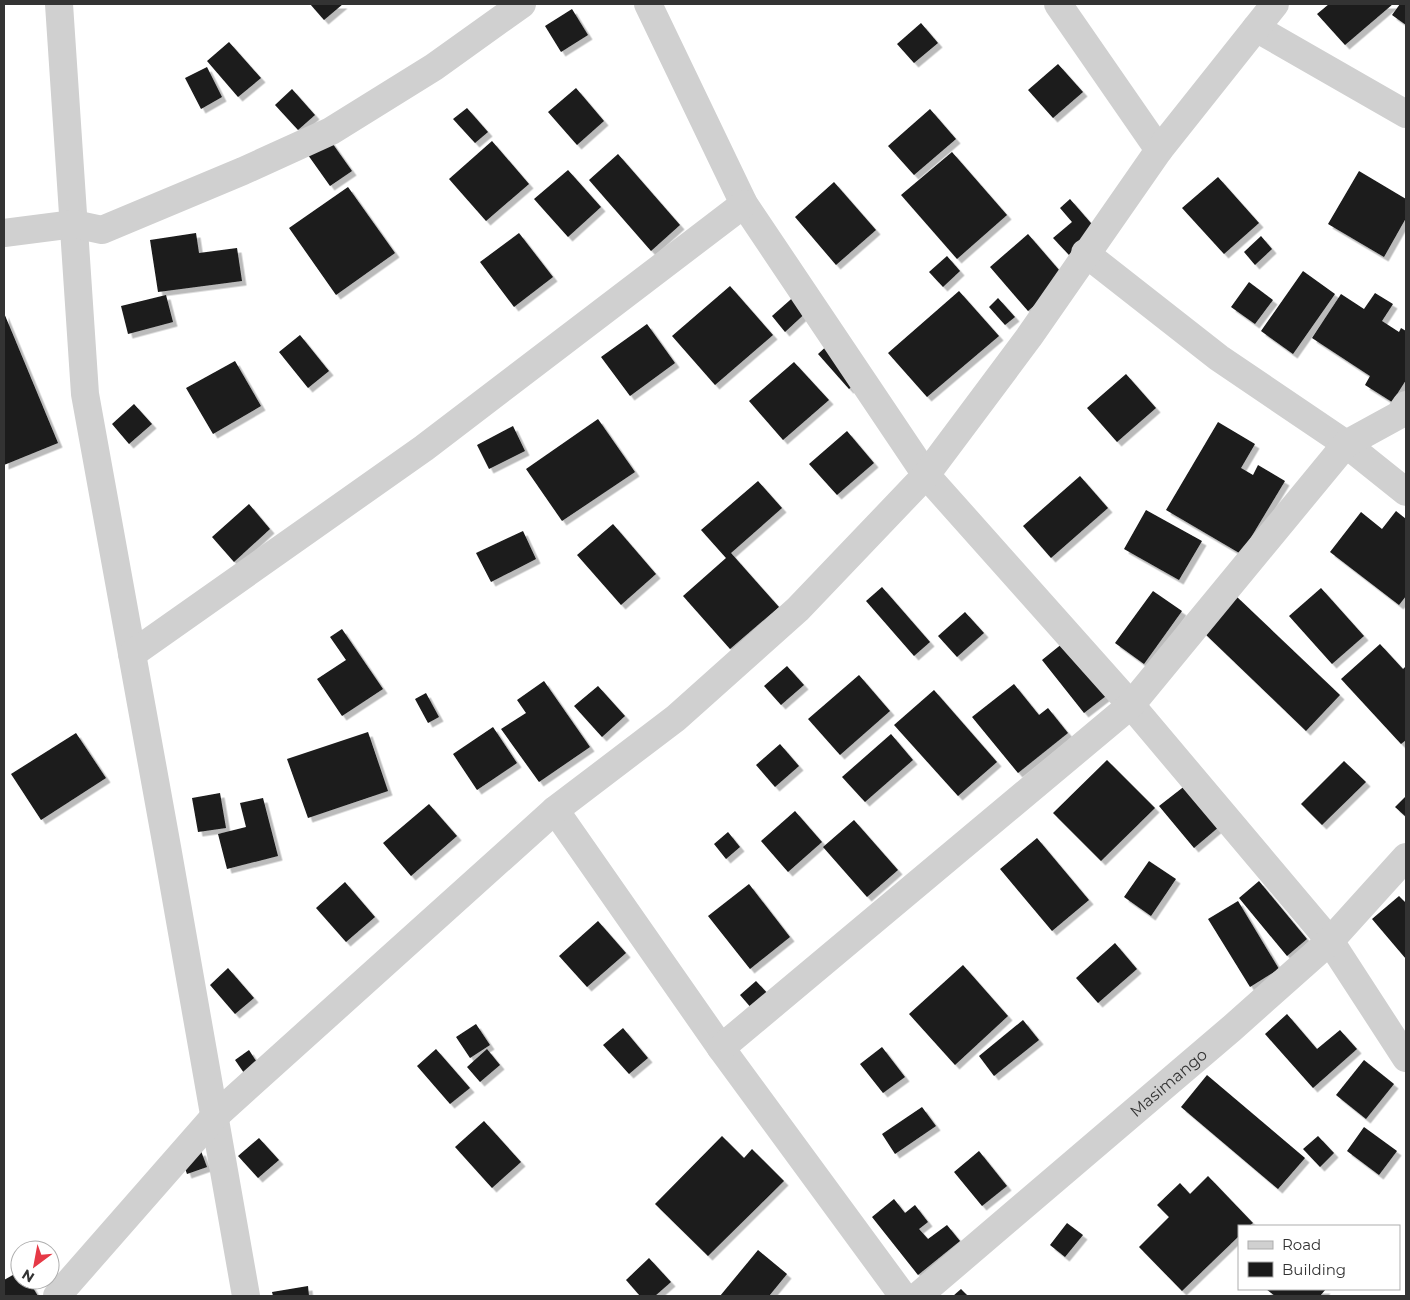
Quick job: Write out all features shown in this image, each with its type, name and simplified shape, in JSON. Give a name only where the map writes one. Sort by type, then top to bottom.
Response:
[{"type":"street","points":[[59,4],[85,394],[246,1296]]},
{"type":"street","points":[[4,233],[74,224],[102,230],[243,171],[331,130],[434,67],[522,4]]},
{"type":"street","points":[[648,4],[744,204],[926,474],[1131,705],[1330,940],[1406,1058]]},
{"type":"street","points":[[1058,4],[1159,150]]},
{"type":"street","points":[[57,1296],[214,1117],[555,810],[676,718],[798,609],[926,474],[1029,337],[1085,253],[1159,150],[1275,4]]},
{"type":"street","points":[[1256,28],[1406,114]]},
{"type":"street","points":[[132,654],[424,448],[744,204]]},
{"type":"street","points":[[1085,253],[1219,358],[1346,444],[1406,492]]},
{"type":"street","points":[[721,1048],[1131,705],[1346,444],[1398,415],[1406,405]]},
{"type":"street","points":[[555,810],[721,1048],[903,1296]]},
{"type":"street","name":"Masimango","points":[[918,1296],[1231,1029],[1330,940],[1406,857]]},
{"type":"building","points":[[310,4],[343,4],[324,20]]},
{"type":"building","points":[[1329,4],[1393,4],[1345,45],[1317,14]]},
{"type":"building","points":[[1400,4],[1406,4],[1406,25],[1392,15]]},
{"type":"building","points":[[572,9],[588,35],[561,52],[545,26]]},
{"type":"building","points":[[921,23],[938,43],[914,63],[897,44]]},
{"type":"building","points":[[229,42],[261,78],[238,97],[207,61]]},
{"type":"building","points":[[1058,64],[1083,92],[1053,118],[1028,90]]},
{"type":"building","points":[[207,67],[222,97],[201,109],[185,78]]},
{"type":"building","points":[[576,88],[604,121],[577,145],[548,112]]},
{"type":"building","points":[[292,89],[315,115],[298,130],[275,105]]},
{"type":"building","points":[[467,108],[488,132],[475,143],[453,119]]},
{"type":"building","points":[[930,109],[956,139],[914,175],[888,146]]},
{"type":"building","points":[[330,140],[352,171],[330,186],[308,155]]},
{"type":"building","points":[[492,141],[529,184],[486,221],[449,179]]},
{"type":"building","points":[[952,152],[1007,215],[957,259],[901,195]]},
{"type":"building","points":[[618,154],[680,225],[651,251],[589,180]]},
{"type":"building","points":[[568,170],[601,207],[568,237],[534,199]]},
{"type":"building","points":[[1359,171],[1406,199],[1406,218],[1384,257],[1328,224]]},
{"type":"building","points":[[1218,177],[1259,223],[1224,254],[1182,208]]},
{"type":"building","points":[[834,182],[876,230],[836,265],[795,217]]},
{"type":"building","points":[[348,187],[395,253],[336,295],[289,228]]},
{"type":"building","points":[[1070,199],[1097,230],[1069,255],[1053,238],[1072,222],[1060,208]]},
{"type":"building","points":[[196,233],[199,253],[237,248],[242,281],[158,292],[150,240]]},
{"type":"building","points":[[519,233],[553,277],[514,307],[480,262]]},
{"type":"building","points":[[1028,234],[1066,278],[1028,311],[990,267]]},
{"type":"building","points":[[1261,236],[1272,249],[1255,265],[1244,252]]},
{"type":"building","points":[[947,256],[960,271],[943,287],[929,272]]},
{"type":"building","points":[[1303,271],[1335,294],[1293,354],[1261,331]]},
{"type":"building","points":[[1249,282],[1273,300],[1255,324],[1231,307]]},
{"type":"building","points":[[730,286],[773,335],[715,385],[672,336]]},
{"type":"building","points":[[959,291],[999,336],[927,397],[888,353]]},
{"type":"building","points":[[798,293],[811,308],[785,332],[772,316]]},
{"type":"building","points":[[1375,293],[1393,304],[1382,321],[1399,332],[1401,328],[1406,331],[1406,380],[1392,402],[1365,385],[1370,376],[1312,338],[1341,294],[1364,309]]},
{"type":"building","points":[[166,295],[173,322],[128,334],[121,306]]},
{"type":"building","points":[[998,298],[1015,317],[1005,325],[989,307]]},
{"type":"building","points":[[4,313],[58,443],[4,465]]},
{"type":"building","points":[[647,324],[675,363],[630,396],[601,357]]},
{"type":"building","points":[[300,335],[329,371],[308,388],[279,352]]},
{"type":"building","points":[[831,342],[863,377],[849,389],[818,354]]},
{"type":"building","points":[[235,361],[261,406],[213,434],[186,388]]},
{"type":"building","points":[[794,362],[829,400],[783,440],[749,401]]},
{"type":"building","points":[[1126,374],[1156,408],[1117,442],[1087,408]]},
{"type":"building","points":[[134,404],[152,424],[129,444],[112,424]]},
{"type":"building","points":[[598,419],[635,472],[562,521],[526,469]]},
{"type":"building","points":[[1218,422],[1255,444],[1241,468],[1253,475],[1258,465],[1285,481],[1241,554],[1166,510]]},
{"type":"building","points":[[513,426],[525,451],[489,469],[477,445]]},
{"type":"building","points":[[847,431],[874,463],[837,495],[809,464]]},
{"type":"building","points":[[1080,476],[1108,508],[1051,558],[1023,526]]},
{"type":"building","points":[[758,481],[782,508],[731,553],[779,607],[730,649],[683,596],[726,558],[701,530]]},
{"type":"building","points":[[249,504],[270,529],[234,562],[212,537]]},
{"type":"building","points":[[1146,510],[1202,541],[1179,580],[1124,549]]},
{"type":"building","points":[[1396,511],[1406,519],[1406,596],[1399,605],[1330,552],[1361,512],[1382,529]]},
{"type":"building","points":[[613,524],[656,574],[621,605],[577,555]]},
{"type":"building","points":[[523,531],[536,559],[491,582],[476,553]]},
{"type":"building","points":[[882,587],[930,642],[914,656],[866,601]]},
{"type":"building","points":[[1321,588],[1364,636],[1332,664],[1289,616]]},
{"type":"building","points":[[1153,591],[1182,611],[1144,664],[1115,643]]},
{"type":"building","points":[[1236,596],[1340,695],[1306,731],[1202,631]]},
{"type":"building","points":[[965,612],[984,633],[957,657],[938,636]]},
{"type":"building","points":[[342,629],[383,689],[342,716],[317,679],[346,660],[330,637]]},
{"type":"building","points":[[1063,643],[1106,696],[1084,713],[1042,660]]},
{"type":"building","points":[[1380,644],[1403,669],[1406,666],[1406,740],[1401,744],[1341,679]]},
{"type":"building","points":[[787,666],[804,685],[781,705],[764,686]]},
{"type":"building","points":[[859,675],[890,711],[840,755],[808,719]]},
{"type":"building","points":[[544,681],[590,747],[539,782],[501,729],[526,713],[517,700]]},
{"type":"building","points":[[1014,684],[1039,715],[1048,708],[1068,733],[1018,773],[972,717]]},
{"type":"building","points":[[598,686],[625,716],[602,737],[574,706]]},
{"type":"building","points":[[934,690],[997,762],[958,796],[894,725]]},
{"type":"building","points":[[426,693],[439,717],[428,723],[415,699]]},
{"type":"building","points":[[493,727],[517,763],[477,790],[453,754]]},
{"type":"building","points":[[368,732],[388,791],[308,818],[287,759]]},
{"type":"building","points":[[76,733],[106,778],[41,820],[11,774]]},
{"type":"building","points":[[891,734],[913,760],[865,802],[842,777]]},
{"type":"building","points":[[780,744],[799,766],[775,787],[756,765]]},
{"type":"building","points":[[1107,760],[1155,808],[1101,861],[1053,813]]},
{"type":"building","points":[[1344,761],[1366,782],[1322,825],[1301,804]]},
{"type":"building","points":[[1186,785],[1220,826],[1194,848],[1159,806]]},
{"type":"building","points":[[220,793],[226,828],[198,832],[192,798]]},
{"type":"building","points":[[1406,796],[1406,817],[1395,807]]},
{"type":"building","points":[[263,798],[278,856],[227,869],[218,834],[246,827],[240,803]]},
{"type":"building","points":[[429,804],[457,836],[411,876],[383,843]]},
{"type":"building","points":[[795,811],[822,842],[788,872],[761,841]]},
{"type":"building","points":[[854,820],[898,870],[867,897],[823,847]]},
{"type":"building","points":[[728,832],[740,847],[726,859],[714,844]]},
{"type":"building","points":[[1037,838],[1089,900],[1052,931],[1000,869]]},
{"type":"building","points":[[1149,861],[1176,879],[1151,916],[1124,897]]},
{"type":"building","points":[[1259,881],[1307,939],[1287,956],[1239,898]]},
{"type":"building","points":[[345,882],[375,917],[346,942],[316,908]]},
{"type":"building","points":[[749,884],[790,937],[750,969],[708,916]]},
{"type":"building","points":[[1399,896],[1406,903],[1406,959],[1372,919]]},
{"type":"building","points":[[1238,901],[1279,969],[1250,987],[1208,919]]},
{"type":"building","points":[[598,921],[626,953],[587,987],[559,956]]},
{"type":"building","points":[[1115,943],[1137,969],[1098,1003],[1076,978]]},
{"type":"building","points":[[963,965],[1008,1016],[955,1065],[909,1014]]},
{"type":"building","points":[[228,968],[254,998],[235,1014],[210,985]]},
{"type":"building","points":[[756,981],[770,996],[753,1010],[740,995]]},
{"type":"building","points":[[1287,1014],[1317,1049],[1340,1030],[1357,1049],[1313,1088],[1265,1034]]},
{"type":"building","points":[[1023,1020],[1039,1040],[994,1076],[979,1056]]},
{"type":"building","points":[[476,1024],[490,1045],[470,1058],[456,1037]]},
{"type":"building","points":[[623,1028],[648,1058],[629,1074],[603,1045]]},
{"type":"building","points":[[882,1047],[905,1077],[883,1093],[860,1064]]},
{"type":"building","points":[[436,1049],[470,1088],[450,1104],[417,1066]]},
{"type":"building","points":[[487,1049],[500,1065],[480,1082],[467,1067]]},
{"type":"building","points":[[249,1050],[258,1064],[244,1073],[235,1060]]},
{"type":"building","points":[[1364,1060],[1394,1084],[1366,1119],[1336,1095]]},
{"type":"building","points":[[1207,1075],[1305,1158],[1278,1189],[1181,1107]]},
{"type":"building","points":[[922,1107],[936,1126],[895,1154],[882,1134]]},
{"type":"building","points":[[484,1121],[521,1162],[492,1188],[455,1147]]},
{"type":"building","points":[[1364,1127],[1397,1151],[1379,1175],[1347,1151]]},
{"type":"building","points":[[722,1136],[744,1158],[752,1149],[784,1181],[708,1256],[655,1204]]},
{"type":"building","points":[[1318,1136],[1334,1153],[1320,1167],[1303,1149]]},
{"type":"building","points":[[259,1138],[279,1160],[258,1178],[238,1156]]},
{"type":"building","points":[[201,1151],[207,1167],[187,1174],[181,1157]]},
{"type":"building","points":[[979,1151],[1007,1186],[982,1206],[954,1172]]},
{"type":"building","points":[[1208,1176],[1253,1223],[1250,1225],[1238,1225],[1238,1237],[1182,1291],[1139,1247],[1169,1217],[1157,1205],[1180,1183],[1190,1194]]},
{"type":"building","points":[[894,1199],[905,1213],[915,1205],[928,1222],[919,1229],[928,1239],[947,1225],[960,1241],[918,1275],[872,1217]]},
{"type":"building","points":[[1067,1223],[1083,1235],[1065,1257],[1050,1245]]},
{"type":"building","points":[[758,1250],[787,1274],[769,1296],[720,1296]]},
{"type":"building","points":[[649,1258],[671,1282],[655,1296],[640,1296],[626,1280]]},
{"type":"building","points":[[10,1277],[10,1290],[34,1290],[38,1296],[4,1296],[4,1280]]},
{"type":"building","points":[[308,1286],[309,1296],[273,1296],[272,1292]]},
{"type":"building","points":[[961,1289],[968,1296],[953,1296]]},
{"type":"building","points":[[1267,1290],[1325,1290],[1320,1296],[1275,1296]]}]
